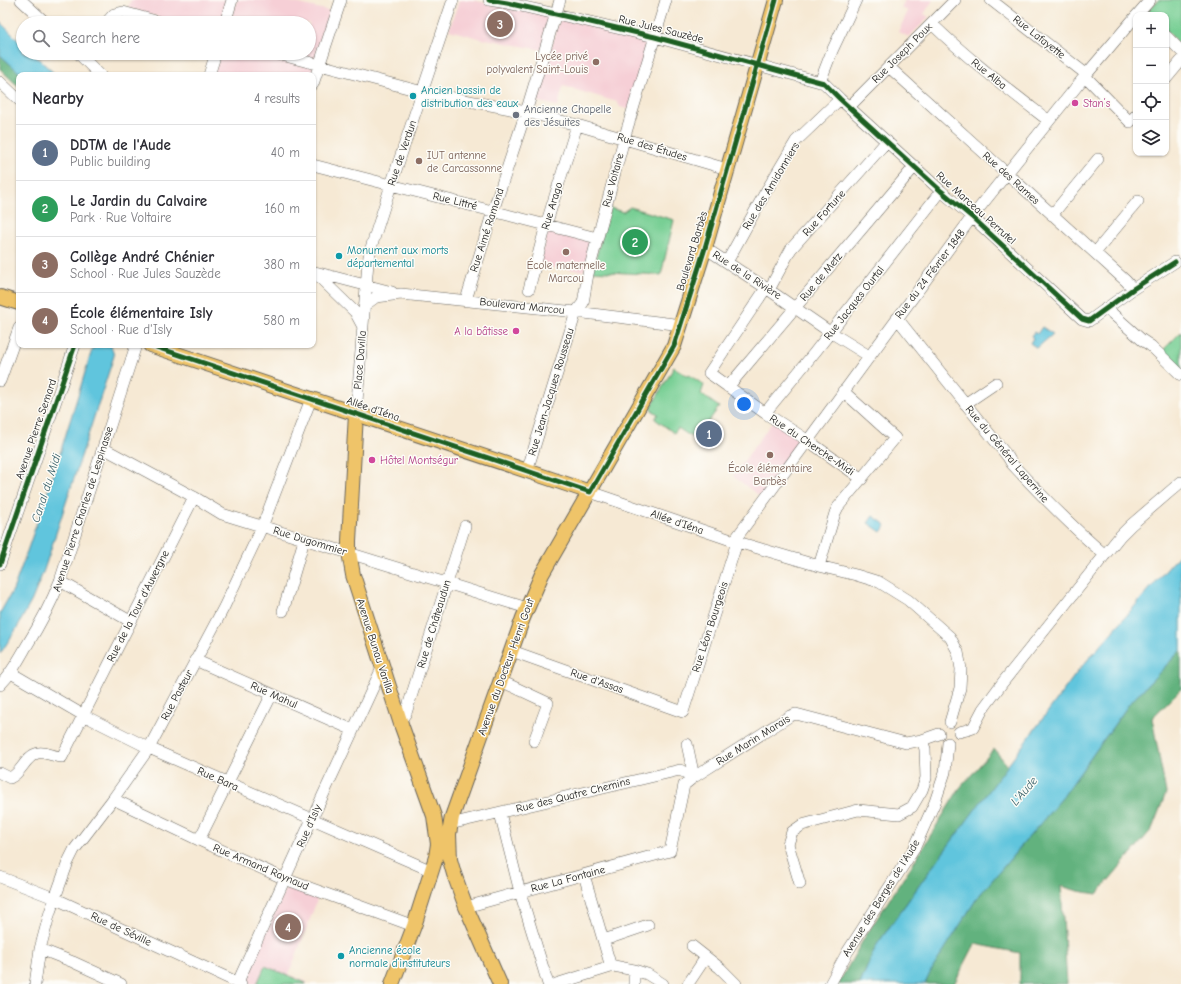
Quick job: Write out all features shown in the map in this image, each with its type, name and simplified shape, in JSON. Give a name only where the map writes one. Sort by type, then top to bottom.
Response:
[{"type":"main road","name":"Boulevard Barbès","points":[[590,492],[674,346],[705,248],[776,0]]},
{"type":"main road","points":[[0,297],[16,301]]},
{"type":"main road","name":"Allée d'Iéna","points":[[159,348],[590,492]]},
{"type":"main road","name":"Avenue Bunau Varilla","points":[[356,414],[349,552],[353,575],[382,668],[434,816],[437,832],[466,907],[500,984]]},
{"type":"main road","name":"Avenue du Docteur Henri Gout","points":[[447,857],[451,821],[527,608],[542,574],[590,492]]},
{"type":"main road","points":[[434,816],[451,821]]},
{"type":"main road","points":[[392,984],[414,926],[432,871],[447,857]]},
{"type":"main road","name":"Avenue Bunau Varilla","points":[[432,871],[447,857]]},
{"type":"street","points":[[21,0],[38,16]]},
{"type":"street","points":[[227,16],[232,0]]},
{"type":"street","points":[[316,76],[341,0]]},
{"type":"street","name":"Rue de Verdun","points":[[365,305],[368,262],[371,246],[453,0]]},
{"type":"street","name":"Rue Aimé Ramond","points":[[466,300],[560,0]]},
{"type":"street","name":"Rue Voltaire","points":[[576,312],[583,303],[588,274],[624,139],[666,0]]},
{"type":"street","name":"Rue Joseph Poux","points":[[849,107],[955,0]]},
{"type":"street","name":"Rue Lafayette","points":[[991,0],[1085,75],[1130,122],[1133,118]]},
{"type":"street","name":"Rue du 24 Février 1848","points":[[1141,12],[1150,0]]},
{"type":"street","name":"Rue Jules Sauzède","points":[[495,1],[556,14],[758,65]]},
{"type":"street","points":[[820,82],[852,1]]},
{"type":"street","points":[[112,16],[114,14],[123,12],[138,16]]},
{"type":"street","name":"Rue du 24 Février 1848","points":[[735,541],[807,440],[972,217],[1085,75],[1133,22]]},
{"type":"street","name":"Rue Alba","points":[[932,24],[970,59],[1049,121]]},
{"type":"street","points":[[1169,39],[1181,51]]},
{"type":"street","points":[[85,60],[97,72]]},
{"type":"street","points":[[210,72],[214,60]]},
{"type":"street","name":"Rue des Études","points":[[301,60],[423,92],[526,112],[577,125],[727,169]]},
{"type":"street","points":[[1169,75],[1181,61]]},
{"type":"street","name":"Rue Marceau Perrutel","points":[[758,65],[824,83],[941,191],[972,217],[1082,320],[1089,321],[1133,289],[1175,262]]},
{"type":"street","name":"Rue des Rames","points":[[889,67],[1126,281],[1133,289]]},
{"type":"street","points":[[0,82],[16,97]]},
{"type":"street","name":"Rue des Amidonniers","points":[[727,262],[796,141],[840,99]]},
{"type":"street","name":"Rue Arago","points":[[530,289],[546,225],[577,125]]},
{"type":"street","name":"Rue Fortune","points":[[768,289],[791,249],[887,141]]},
{"type":"street","points":[[1052,215],[1098,159]]},
{"type":"street","name":"Rue Littré","points":[[316,166],[598,238]]},
{"type":"street","name":"Rue de Metz","points":[[728,387],[915,166]]},
{"type":"street","name":"Rue Jacques Ourtal","points":[[765,413],[831,332],[941,191]]},
{"type":"street","points":[[1095,253],[1138,201]]},
{"type":"street","name":"Rue de la Rivière","points":[[705,248],[869,356]]},
{"type":"street","points":[[347,280],[354,276],[368,262]]},
{"type":"street","points":[[316,272],[401,294]]},
{"type":"street","points":[[316,274],[354,312],[363,328]]},
{"type":"street","name":"Rue du Cherche-Midi","points":[[768,289],[709,372],[765,413],[807,440],[862,479]]},
{"type":"street","name":"Boulevard Marcou","points":[[365,305],[376,297],[401,294],[576,312],[674,324],[679,330]]},
{"type":"street","name":"Place Davilla","points":[[356,414],[365,305]]},
{"type":"street","points":[[1106,308],[1142,340],[1151,346],[1181,375]]},
{"type":"street","name":"Rue Jean-Jacques Rousseau","points":[[527,471],[576,312]]},
{"type":"street","name":"Rue du Général Laperrine","points":[[897,318],[1008,456],[1012,464],[1048,502],[1089,542],[1105,555]]},
{"type":"street","points":[[0,381],[16,336]]},
{"type":"street","name":"Avenue Pierre Semard","points":[[0,564],[74,348]]},
{"type":"street","name":"Avenue Pierre Charles de Lespinasse","points":[[0,685],[11,673],[34,634],[53,598],[60,581],[135,348]]},
{"type":"street","points":[[965,404],[996,383]]},
{"type":"street","points":[[819,566],[838,507],[895,438],[843,391]]},
{"type":"street","name":"Rue Pasteur","points":[[35,984],[40,949],[50,912],[68,862],[74,850],[113,799],[149,748],[224,607],[262,527],[311,399]]},
{"type":"street","name":"Rue Dugommier","points":[[103,448],[194,497],[222,514],[527,608]]},
{"type":"street","points":[[959,732],[972,728],[983,709],[1003,682],[1120,536],[1181,482]]},
{"type":"street","name":"Allée d'Iéna","points":[[590,492],[735,541],[879,582],[908,600],[950,637],[958,652],[961,669],[960,688],[950,722]]},
{"type":"street","name":"Rue de la Tour d'Auvergne","points":[[0,773],[10,778],[15,776],[29,757],[38,752],[62,757],[194,497]]},
{"type":"street","name":"Rue de Châteaudun","points":[[400,721],[406,713],[465,526]]},
{"type":"street","points":[[283,611],[304,540]]},
{"type":"street","name":"Rue Léon Bourgeois","points":[[683,712],[735,541]]},
{"type":"street","points":[[60,581],[130,621]]},
{"type":"street","name":"Rue d'Assas","points":[[512,651],[683,712]]},
{"type":"street","name":"Rue Mahul","points":[[195,660],[353,730]]},
{"type":"street","name":"Rue d'Isly","points":[[239,983],[312,819],[382,668]]},
{"type":"street","name":"Rue Bara","points":[[11,673],[83,715],[149,748],[432,871]]},
{"type":"street","points":[[501,681],[548,703],[534,741]]},
{"type":"street","points":[[199,840],[272,694]]},
{"type":"street","name":"Rue Marin Marais","points":[[670,851],[684,785],[694,777],[790,716],[796,714],[906,743],[922,740],[939,734]]},
{"type":"street","points":[[950,722],[956,725],[959,732],[954,741],[948,743],[941,740],[939,729],[943,724],[950,722]]},
{"type":"street","points":[[800,884],[788,844],[792,832],[802,825],[858,810],[899,814],[912,807],[922,790],[926,778],[925,749],[922,740]]},
{"type":"street","name":"Avenue des Berges de l'Aude","points":[[830,984],[848,951],[914,849],[935,802],[945,772],[948,743]]},
{"type":"street","points":[[687,744],[694,777]]},
{"type":"street","name":"Rue des Quatre Chemins","points":[[451,821],[500,813],[680,770],[694,777]]},
{"type":"street","name":"Rue Armand Raynaud","points":[[113,799],[285,879],[414,926]]},
{"type":"street","points":[[500,813],[520,892],[548,984]]},
{"type":"street","name":"Rue La Fontaine","points":[[466,907],[670,851]]},
{"type":"street","points":[[584,875],[612,967]]},
{"type":"street","name":"Rue de Séville","points":[[0,877],[54,898],[239,983]]},
{"type":"street","points":[[604,940],[648,926]]},
{"type":"street","points":[[692,946],[720,968],[736,984]]},
{"type":"street","points":[[40,949],[122,984]]},
{"type":"street","points":[[688,984],[706,958]]},
{"type":"street","points":[[556,984],[614,966],[647,974],[663,984]]},
{"type":"street","points":[[634,970],[634,984]]},
{"type":"shaded area","points":[[131,0],[227,0],[224,16],[155,16],[128,8]]},
{"type":"shaded area","points":[[237,0],[283,0],[334,12],[317,60],[316,16],[231,16]]},
{"type":"shaded area","points":[[459,0],[472,0],[552,16],[542,50],[486,40],[449,30]]},
{"type":"shaded area","points":[[905,0],[933,0],[924,14],[929,17],[909,37],[898,32],[908,11],[901,8]]},
{"type":"shaded area","name":"Lycée privé polyvalent Saint-Louis","points":[[560,18],[651,40],[631,110],[620,107],[617,102],[563,86],[558,106],[535,101]]},
{"type":"shaded area","points":[[218,60],[288,60],[315,67],[313,72],[214,72]]},
{"type":"shaded area","name":"École maternelle Marcou","points":[[548,230],[592,242],[584,271],[539,266]]},
{"type":"shaded area","name":"École élémentaire Barbès","points":[[773,421],[798,438],[798,447],[762,498],[733,476]]},
{"type":"shaded area","points":[[287,885],[318,898],[289,974],[307,982],[306,984],[248,984],[243,982]]},
{"type":"green space","points":[[1158,0],[1181,0],[1181,46],[1169,33],[1169,12],[1148,11]]},
{"type":"green space","points":[[0,55],[19,72],[16,72],[16,84],[0,69]]},
{"type":"green space","points":[[630,207],[674,220],[661,275],[592,271],[610,208],[623,212]]},
{"type":"green space","points":[[1181,332],[1181,371],[1160,353]]},
{"type":"green space","points":[[674,367],[704,385],[701,394],[719,407],[697,437],[693,438],[678,428],[674,433],[655,419],[658,414],[650,409]]},
{"type":"green space","points":[[1181,650],[1181,689],[1152,718],[1166,793],[1152,829],[1097,894],[1061,886],[1067,984],[1020,984],[1020,953],[975,944],[954,984],[925,984],[930,971],[977,898],[1062,798],[1129,704]]},
{"type":"green space","points":[[994,749],[1008,766],[928,873],[876,946],[860,984],[838,984],[866,935],[914,862],[959,789]]},
{"type":"green space","points":[[265,966],[306,983],[306,984],[257,984]]},
{"type":"water","points":[[0,22],[16,38],[16,60],[40,60],[53,72],[19,72],[0,55]]},
{"type":"water","points":[[1042,327],[1053,334],[1037,348],[1030,343],[1033,338],[1031,336],[1034,332],[1037,334]]},
{"type":"water","points":[[94,348],[112,348],[114,356],[44,570],[32,600],[17,628],[0,654],[0,613],[13,590],[24,560],[53,476]]},
{"type":"water","points":[[873,516],[886,525],[881,532],[868,523]]},
{"type":"water","name":"L'Aude","points":[[1181,553],[1181,650],[1129,704],[1062,798],[977,898],[931,971],[925,984],[860,984],[876,946],[928,873],[1078,671]]},
{"type":"cycle path","points":[[489,0],[655,37],[824,83],[1082,319],[1089,321],[1133,289],[1175,262]]},
{"type":"cycle path","points":[[159,348],[590,492],[674,346],[705,248],[776,0]]},
{"type":"cycle path","points":[[0,564],[74,348]]},
{"type":"place","name":"Collège André Chénier","points":[[500,24]]},
{"type":"place","name":"Lycée privé polyvalent Saint-Louis","points":[[596,62]]},
{"type":"place","name":"Ancien bassin de distribution des eaux","points":[[413,96]]},
{"type":"place","name":"Stan’s","points":[[1075,103]]},
{"type":"place","name":"Ancienne Chapelle des Jésuites","points":[[516,115]]},
{"type":"place","name":"IUT antenne de Carcassonne","points":[[419,161]]},
{"type":"place","name":"Le Jardin du Calvaire","points":[[635,242]]},
{"type":"place","name":"École maternelle Marcou","points":[[566,252]]},
{"type":"place","name":"Monument aux morts départemental","points":[[339,256]]},
{"type":"place","name":"A la bâtisse","points":[[516,331]]},
{"type":"place","name":"DDTM de l'Aude","points":[[709,434]]},
{"type":"place","name":"École élémentaire Barbès","points":[[770,455]]},
{"type":"place","name":"Hôtel Montségur","points":[[372,460]]},
{"type":"place","name":"École élémentaire Isly","points":[[288,927]]},
{"type":"place","name":"Ancienne école normale d’instituteurs","points":[[341,956]]},
{"type":"water label","name":"Canal du Midi","points":[[46,488]]}]
